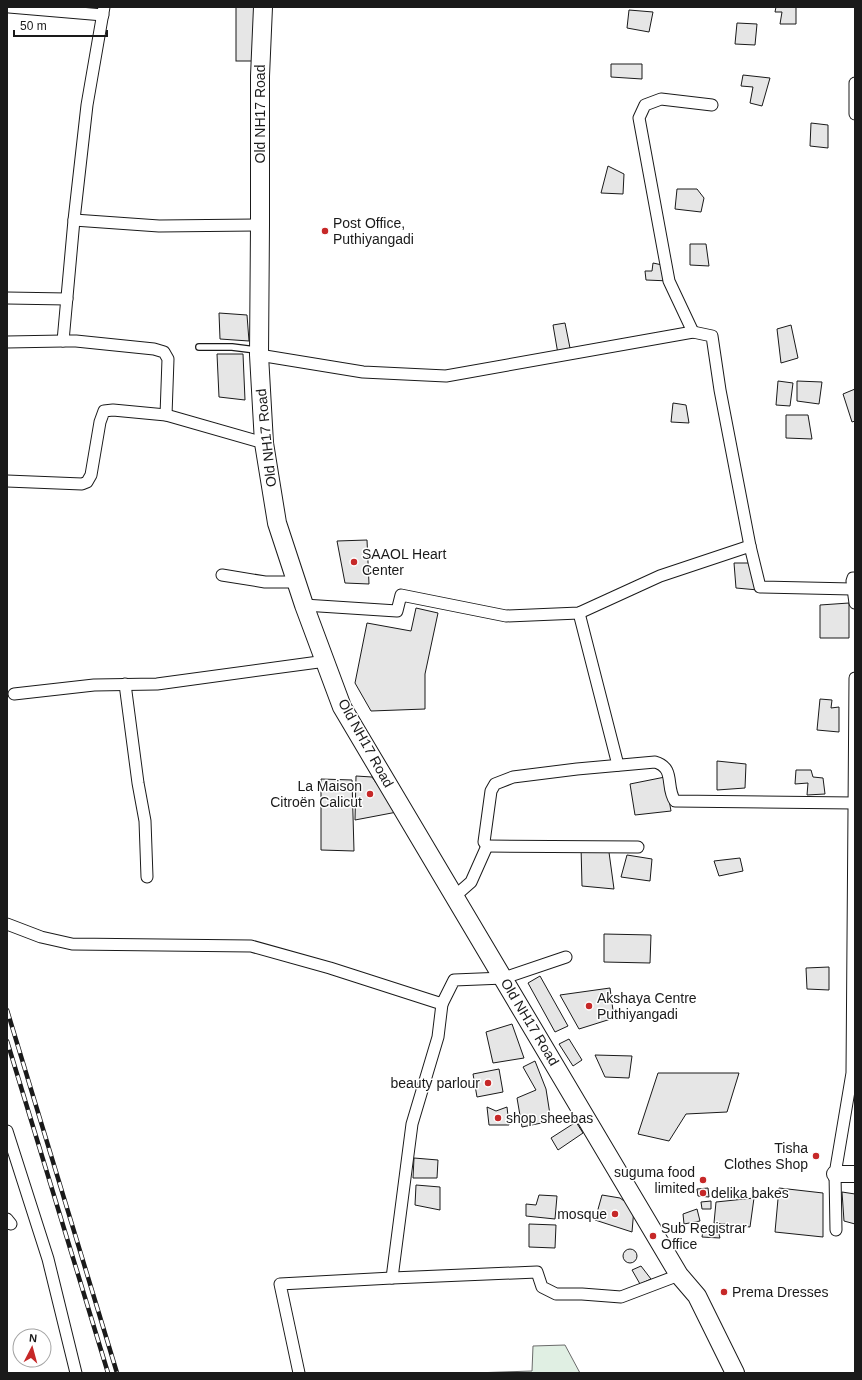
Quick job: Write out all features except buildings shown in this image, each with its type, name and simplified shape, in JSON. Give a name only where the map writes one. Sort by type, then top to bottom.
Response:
[{"type":"main road","name":"Old NH17 Road","points":[[263,7],[260,76],[259,353],[264,443],[277,523],[304,605],[326,660],[342,706],[679,1275],[697,1296],[735,1373]]},
{"type":"main road","points":[[835,1174],[855,1174]]},
{"type":"street","points":[[7,15],[9,7],[104,11],[87,105],[74,220],[63,341]]},
{"type":"street","points":[[855,83],[855,114]]},
{"type":"street","points":[[693,332],[669,281],[639,118],[645,105],[661,100],[712,105]]},
{"type":"street","points":[[74,220],[159,226],[260,225]]},
{"type":"street","points":[[7,298],[67,299]]},
{"type":"street","points":[[259,353],[363,372],[446,376],[693,332],[712,336],[720,390],[750,546],[760,587],[852,589]]},
{"type":"street","points":[[7,342],[76,341],[154,349],[164,352],[168,358],[166,415]]},
{"type":"street","points":[[7,481],[82,484],[88,482],[92,474],[100,422],[104,411],[113,410],[166,415],[264,443]]},
{"type":"street","points":[[304,605],[397,611],[401,595],[506,616],[578,614],[660,576],[750,546]]},
{"type":"street","points":[[222,575],[265,582],[297,582]]},
{"type":"street","points":[[855,578],[853,578],[852,581],[855,604]]},
{"type":"street","points":[[578,614],[618,765]]},
{"type":"street","points":[[14,694],[94,685],[157,684],[326,660]]},
{"type":"street","points":[[836,1230],[835,1174],[852,1073],[855,678]]},
{"type":"street","points":[[125,684],[138,782],[145,821],[147,877]]},
{"type":"street","points":[[487,846],[484,842],[491,790],[494,784],[513,777],[655,762],[662,764],[667,770],[672,796],[675,801],[854,803]]},
{"type":"street","points":[[455,896],[471,882],[487,846]]},
{"type":"street","points":[[487,846],[638,847]]},
{"type":"street","points":[[7,924],[41,936],[72,944],[251,946],[330,968],[442,1004]]},
{"type":"street","points":[[392,1278],[412,1124],[438,1037],[442,1004],[454,980],[504,978],[566,957]]},
{"type":"street","points":[[7,1131],[48,1259],[76,1373]]},
{"type":"street","points":[[299,1373],[280,1284],[537,1272],[542,1287],[556,1294],[582,1294],[621,1298],[679,1275]]},
{"type":"lane","points":[[199,347],[232,347],[259,353]]},
{"type":"green space","points":[[565,1345],[580,1373],[473,1373],[532,1371],[533,1346]]},
{"type":"railway","points":[[7,1010],[117,1373]]},
{"type":"railway","points":[[7,1041],[108,1373]]},
{"type":"place","name":"Post Office, Puthiyangadi","points":[[325,231]]},
{"type":"place","name":"SAAOL Heart Center","points":[[354,562]]},
{"type":"place","name":"La Maison Citroën Calicut","points":[[370,794]]},
{"type":"place","name":"Akshaya Centre Puthiyangadi","points":[[589,1006]]},
{"type":"place","name":"beauty parlour","points":[[488,1083]]},
{"type":"place","name":"shop sheebas","points":[[498,1118]]},
{"type":"place","name":"Tisha Clothes Shop","points":[[816,1156]]},
{"type":"place","name":"suguma food limited","points":[[703,1180]]},
{"type":"place","name":"delika bakes","points":[[703,1193]]},
{"type":"place","name":"mosque","points":[[615,1214]]},
{"type":"place","name":"Sub Registrar Office","points":[[653,1236]]},
{"type":"place","name":"Prema Dresses","points":[[724,1292]]}]
